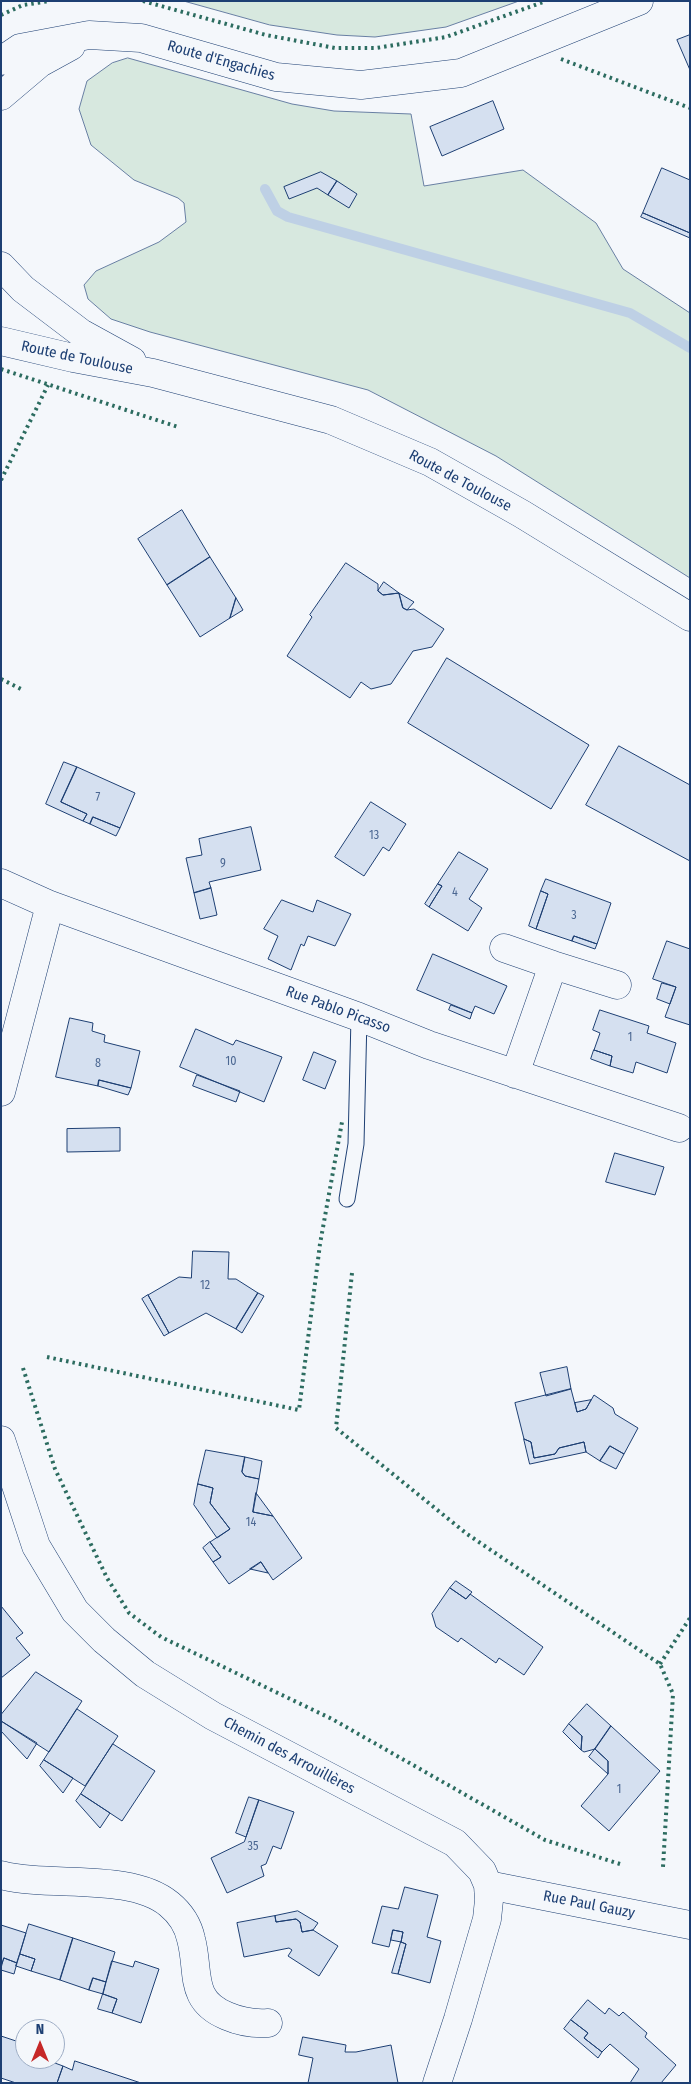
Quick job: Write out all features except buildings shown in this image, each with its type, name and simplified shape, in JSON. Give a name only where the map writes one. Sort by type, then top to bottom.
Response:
[{"type":"street","name":"Route d'Engachies","points":[[1,61],[20,48],[89,35],[141,38],[276,77],[360,85],[461,73],[639,1]]},
{"type":"street","points":[[1,96],[40,63],[89,35]]},
{"type":"street","name":"Route de Toulouse","points":[[1,266],[23,289],[81,333],[153,373]]},
{"type":"street","name":"Route de Toulouse","points":[[1,341],[72,358],[153,373],[331,420],[430,462],[522,514],[690,617]]},
{"type":"street","name":"Rue Pablo Picasso","points":[[1,883],[50,905],[429,1044],[515,1074],[684,1128]]},
{"type":"street","points":[[1,1092],[50,905]]},
{"type":"street","points":[[504,948],[617,985]]},
{"type":"street","points":[[515,1074],[553,965]]},
{"type":"street","name":"Chemin des Arrouillères","points":[[1,1440],[36,1546],[75,1611],[104,1640],[145,1674],[213,1716],[455,1844],[482,1871],[488,1885]]},
{"type":"street","points":[[1,1875],[41,1882],[119,1885],[156,1896],[169,1904],[186,1925],[192,1941],[195,1974],[199,1990],[206,2003],[218,2013],[236,2020],[254,2024],[268,2023]]},
{"type":"street","points":[[437,2083],[458,2020],[487,1920],[488,1885]]},
{"type":"street","name":"Rue Paul Gauzy","points":[[488,1885],[690,1925]]},
{"type":"lane","points":[[347,1199],[356,1144],[359,1017]]},
{"type":"shaded area","points":[[184,1],[519,1],[446,27],[375,37],[337,35],[270,25]]},
{"type":"shaded area","points":[[128,58],[292,104],[334,111],[411,114],[424,186],[523,170],[596,223],[623,269],[690,313],[690,578],[496,456],[368,390],[150,332],[111,319],[88,299],[84,285],[96,271],[159,242],[186,222],[184,203],[178,198],[134,180],[91,145],[79,109],[87,81],[112,63]]},
{"type":"waterway","points":[[265,189],[277,211],[288,217],[630,313],[690,348]]},
{"type":"hedge","points":[[1,15],[23,5],[50,1]]},
{"type":"hedge","points":[[143,1],[266,35],[335,48],[376,48],[446,37],[546,1]]},
{"type":"hedge","points":[[561,59],[690,108]]},
{"type":"hedge","points":[[1,369],[178,427]]},
{"type":"hedge","points":[[1,480],[48,385]]},
{"type":"hedge","points":[[1,679],[21,689]]},
{"type":"hedge","points":[[47,1357],[299,1410],[320,1244],[342,1122]]},
{"type":"hedge","points":[[352,1273],[336,1428],[467,1534],[660,1664],[673,1694],[663,1867]]},
{"type":"hedge","points":[[23,1368],[55,1469],[107,1578],[129,1613],[161,1637],[332,1719],[545,1840],[620,1864]]},
{"type":"hedge","points":[[660,1664],[690,1618]]}]
